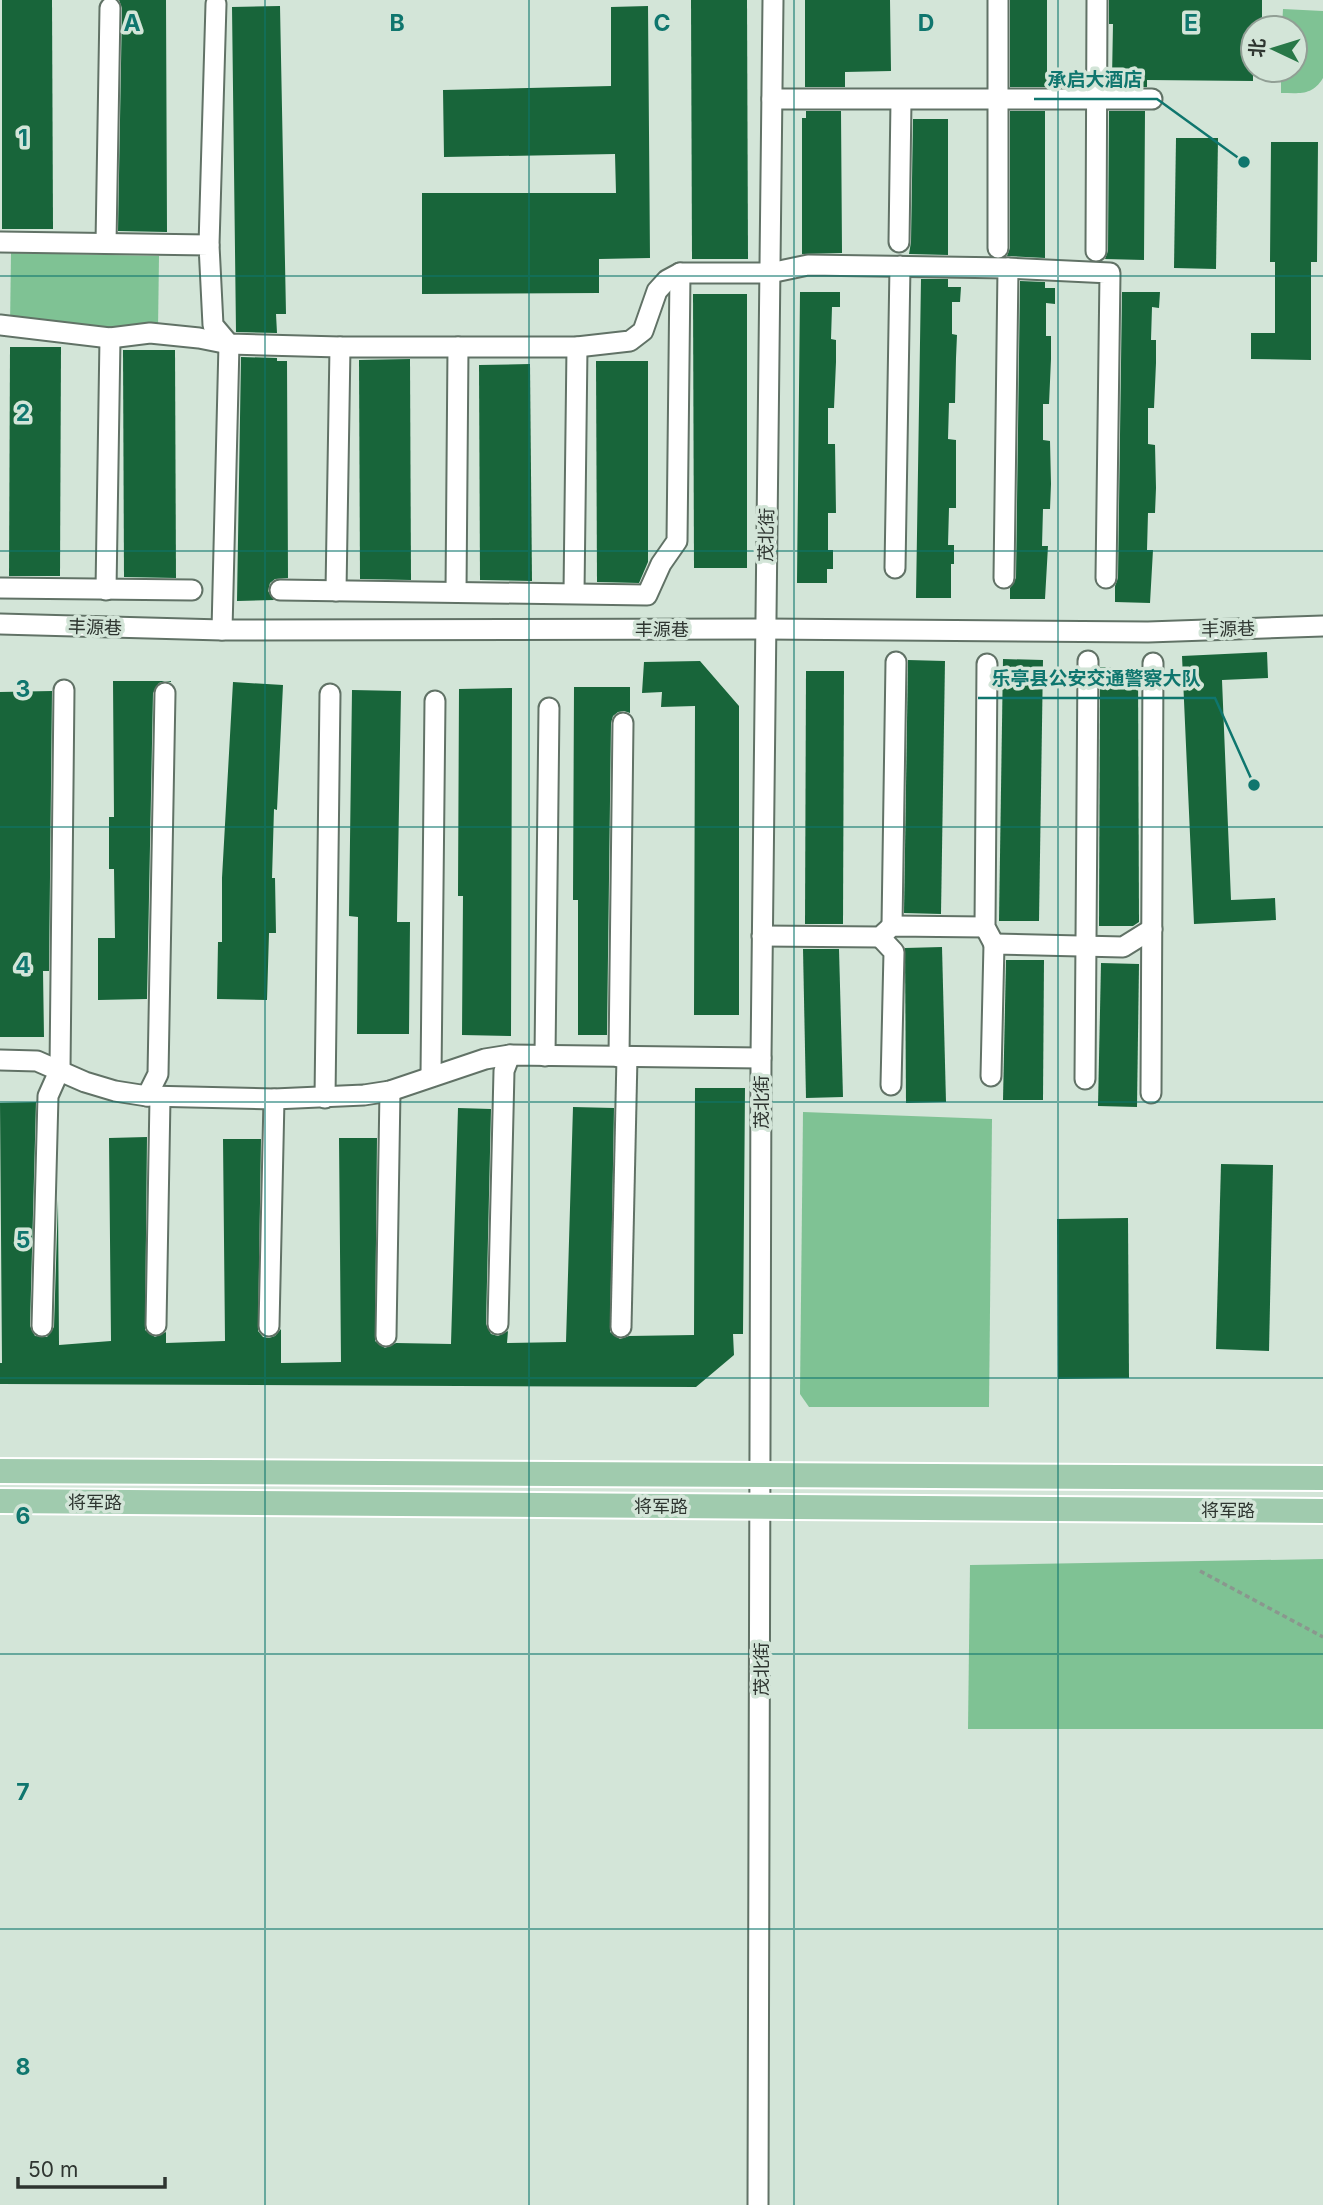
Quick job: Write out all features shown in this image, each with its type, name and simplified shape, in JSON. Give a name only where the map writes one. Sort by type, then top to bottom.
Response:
[{"type":"main road","name":"将军路","points":[[0,1471],[1323,1478]]},
{"type":"main road","name":"将军路","points":[[0,1501],[1323,1511]]},
{"type":"street","name":"茂北街","points":[[758,2205],[761,1058],[773,0]]},
{"type":"street","points":[[998,0],[998,248]]},
{"type":"street","points":[[1096,251],[1097,0]]},
{"type":"street","points":[[216,4],[209,245],[213,325],[229,344],[222,630]]},
{"type":"street","points":[[106,243],[110,8]]},
{"type":"street","points":[[772,99],[1152,99]]},
{"type":"street","points":[[899,242],[901,100]]},
{"type":"street","points":[[0,242],[209,245]]},
{"type":"street","points":[[0,325],[110,338],[150,333],[229,344],[577,347],[630,341],[643,331],[657,291],[667,280],[680,273],[770,273],[808,265],[1008,268],[1110,273],[1107,578]]},
{"type":"street","points":[[895,568],[900,266]]},
{"type":"street","points":[[1004,578],[1008,268]]},
{"type":"street","points":[[280,590],[646,595],[661,564],[677,541],[680,273]]},
{"type":"street","points":[[106,590],[110,338]]},
{"type":"street","points":[[335,591],[340,347]]},
{"type":"street","points":[[456,592],[458,347]]},
{"type":"street","points":[[574,593],[577,347]]},
{"type":"street","points":[[0,588],[192,590]]},
{"type":"street","name":"丰源巷","points":[[0,624],[222,630],[764,629],[1148,632],[1323,626]]},
{"type":"street","points":[[1085,1079],[1088,661]]},
{"type":"street","points":[[891,1085],[894,952],[886,932],[896,662]]},
{"type":"street","points":[[1151,1093],[1153,663]]},
{"type":"street","points":[[987,664],[991,1076]]},
{"type":"street","points":[[42,1326],[48,1096],[60,1069],[64,690]]},
{"type":"street","points":[[156,1325],[153,1097],[158,1074],[165,693]]},
{"type":"street","points":[[325,1098],[330,694]]},
{"type":"street","points":[[431,1075],[435,701]]},
{"type":"street","points":[[545,1056],[549,708]]},
{"type":"street","points":[[621,1328],[623,723]]},
{"type":"street","points":[[762,936],[886,932],[990,936],[1123,947],[1152,929]]},
{"type":"street","points":[[0,1060],[37,1061],[85,1082],[115,1091],[153,1097],[274,1099],[364,1096],[390,1091],[485,1059],[510,1055],[761,1058]]},
{"type":"street","points":[[498,1324],[504,1071],[510,1055]]},
{"type":"street","points":[[386,1336],[390,1091]]},
{"type":"street","points":[[269,1326],[274,1099]]},
{"type":"path","points":[[1200,1571],[1323,1637]]},
{"type":"green space","points":[[1283,9],[1323,11],[1323,78],[1310,91],[1281,93],[1281,84],[1309,84],[1309,14],[1283,14]]},
{"type":"green space","points":[[11,253],[159,256],[158,330],[10,327]]},
{"type":"green space","points":[[803,1112],[992,1119],[989,1407],[809,1407],[800,1394]]},
{"type":"green space","points":[[1323,1559],[1323,1729],[968,1729],[970,1565]]},
{"type":"building","points":[[2,0],[52,0],[53,229],[2,229]]},
{"type":"building","points":[[119,0],[166,0],[167,232],[118,231],[122,8]]},
{"type":"building","points":[[691,0],[747,0],[748,259],[692,259]]},
{"type":"building","points":[[805,0],[890,0],[891,71],[845,72],[845,87],[805,87]]},
{"type":"building","points":[[1010,0],[1047,0],[1047,87],[1010,87]]},
{"type":"building","points":[[1109,0],[1262,0],[1262,14],[1239,14],[1239,81],[1147,80],[1147,87],[1109,87],[1109,78],[1112,78],[1113,24],[1109,24]]},
{"type":"building","points":[[280,6],[286,314],[276,314],[277,333],[236,332],[232,7]]},
{"type":"building","points":[[648,6],[650,258],[599,259],[599,293],[422,294],[422,193],[616,193],[615,154],[444,157],[443,90],[611,86],[611,7]]},
{"type":"building","points":[[806,111],[841,111],[842,253],[802,254],[802,118],[806,118]]},
{"type":"building","points":[[1010,111],[1045,111],[1045,258],[1007,256],[1010,248]]},
{"type":"building","points":[[1109,111],[1145,111],[1144,260],[1105,259],[1108,251]]},
{"type":"building","points":[[913,119],[948,119],[948,255],[909,254]]},
{"type":"building","points":[[1176,138],[1218,138],[1216,269],[1174,268]]},
{"type":"building","points":[[1271,142],[1318,142],[1317,262],[1311,262],[1311,360],[1251,359],[1251,333],[1275,333],[1275,262],[1270,262]]},
{"type":"building","points":[[921,279],[948,279],[948,287],[961,287],[960,302],[952,302],[952,334],[957,335],[955,403],[949,403],[948,439],[956,440],[956,508],[949,508],[948,545],[954,545],[951,598],[916,598]]},
{"type":"building","points":[[1020,281],[1045,282],[1045,288],[1055,288],[1055,304],[1046,303],[1046,336],[1051,336],[1051,359],[1049,404],[1043,404],[1043,440],[1050,441],[1051,484],[1050,509],[1043,509],[1042,546],[1048,546],[1045,599],[1010,599],[1010,588],[1016,578]]},
{"type":"building","points":[[800,292],[840,292],[840,307],[832,307],[831,339],[836,340],[836,362],[834,408],[828,408],[828,444],[835,444],[836,513],[828,513],[828,550],[833,550],[833,569],[827,569],[827,583],[797,583]]},
{"type":"building","points":[[1122,292],[1160,292],[1159,308],[1152,307],[1151,340],[1156,340],[1156,363],[1154,408],[1148,408],[1148,444],[1155,445],[1156,488],[1155,513],[1148,513],[1147,550],[1153,550],[1150,603],[1115,602],[1118,578]]},
{"type":"building","points":[[693,294],[747,294],[747,568],[694,568]]},
{"type":"building","points":[[10,347],[61,347],[60,576],[9,576]]},
{"type":"building","points":[[123,350],[175,350],[176,578],[124,577]]},
{"type":"building","points":[[241,357],[277,358],[277,361],[287,361],[288,578],[275,579],[270,583],[268,591],[274,600],[237,601]]},
{"type":"building","points":[[410,359],[411,580],[360,579],[359,360]]},
{"type":"building","points":[[596,361],[648,361],[648,562],[639,583],[597,582]]},
{"type":"building","points":[[530,364],[532,581],[480,580],[479,365]]},
{"type":"building","points":[[1267,652],[1268,678],[1222,680],[1231,900],[1275,898],[1276,920],[1194,924],[1182,656]]},
{"type":"building","points":[[1003,659],[1043,660],[1039,921],[999,921]]},
{"type":"building","points":[[908,660],[945,661],[941,914],[904,913]]},
{"type":"building","points":[[700,661],[739,706],[739,1015],[694,1015],[695,706],[661,707],[662,692],[642,693],[644,662]]},
{"type":"building","points":[[1100,667],[1138,667],[1139,922],[1133,926],[1099,926]]},
{"type":"building","points":[[806,671],[844,671],[843,924],[805,924]]},
{"type":"building","points":[[113,681],[165,681],[159,683],[153,693],[147,999],[98,1000],[98,938],[115,938],[114,869],[109,869],[109,817],[114,817]]},
{"type":"building","points":[[233,682],[283,685],[272,878],[275,878],[276,933],[269,933],[267,1000],[217,999],[218,942],[222,942],[222,878]]},
{"type":"building","points":[[574,687],[630,687],[630,713],[618,712],[611,723],[607,1035],[578,1035],[578,900],[573,900]]},
{"type":"building","points":[[512,688],[511,1036],[462,1035],[463,896],[458,896],[459,689]]},
{"type":"building","points":[[352,690],[401,691],[397,922],[410,922],[409,1034],[357,1034],[358,917],[349,916]]},
{"type":"building","points":[[52,691],[49,971],[43,971],[44,1037],[0,1037],[0,692]]},
{"type":"building","points":[[942,947],[946,1102],[906,1103],[905,948]]},
{"type":"building","points":[[803,949],[839,949],[843,1097],[806,1098]]},
{"type":"building","points":[[1006,960],[1044,960],[1043,1100],[1003,1100]]},
{"type":"building","points":[[1101,963],[1139,964],[1137,1107],[1098,1106]]},
{"type":"building","points":[[695,1088],[745,1088],[743,1334],[733,1334],[734,1355],[696,1387],[0,1384],[0,1103],[36,1102],[30,1326],[35,1336],[47,1337],[54,1327],[58,1200],[59,1345],[111,1341],[109,1138],[147,1137],[145,1330],[155,1337],[166,1332],[166,1343],[225,1341],[223,1139],[261,1139],[258,1331],[263,1337],[269,1338],[281,1329],[281,1363],[341,1362],[339,1138],[377,1138],[375,1341],[385,1348],[396,1343],[451,1344],[458,1108],[491,1109],[486,1324],[491,1334],[498,1336],[508,1331],[507,1343],[566,1342],[573,1107],[614,1108],[610,1332],[620,1339],[629,1336],[694,1335]]},
{"type":"building","points":[[1221,1164],[1273,1165],[1269,1351],[1216,1349]]},
{"type":"building","points":[[1128,1218],[1129,1378],[1058,1379],[1057,1219]]},
{"type":"place","name":"承启大酒店","points":[[1244,162]]},
{"type":"place","name":"乐亭县公安交通警察大队","points":[[1254,785]]}]
